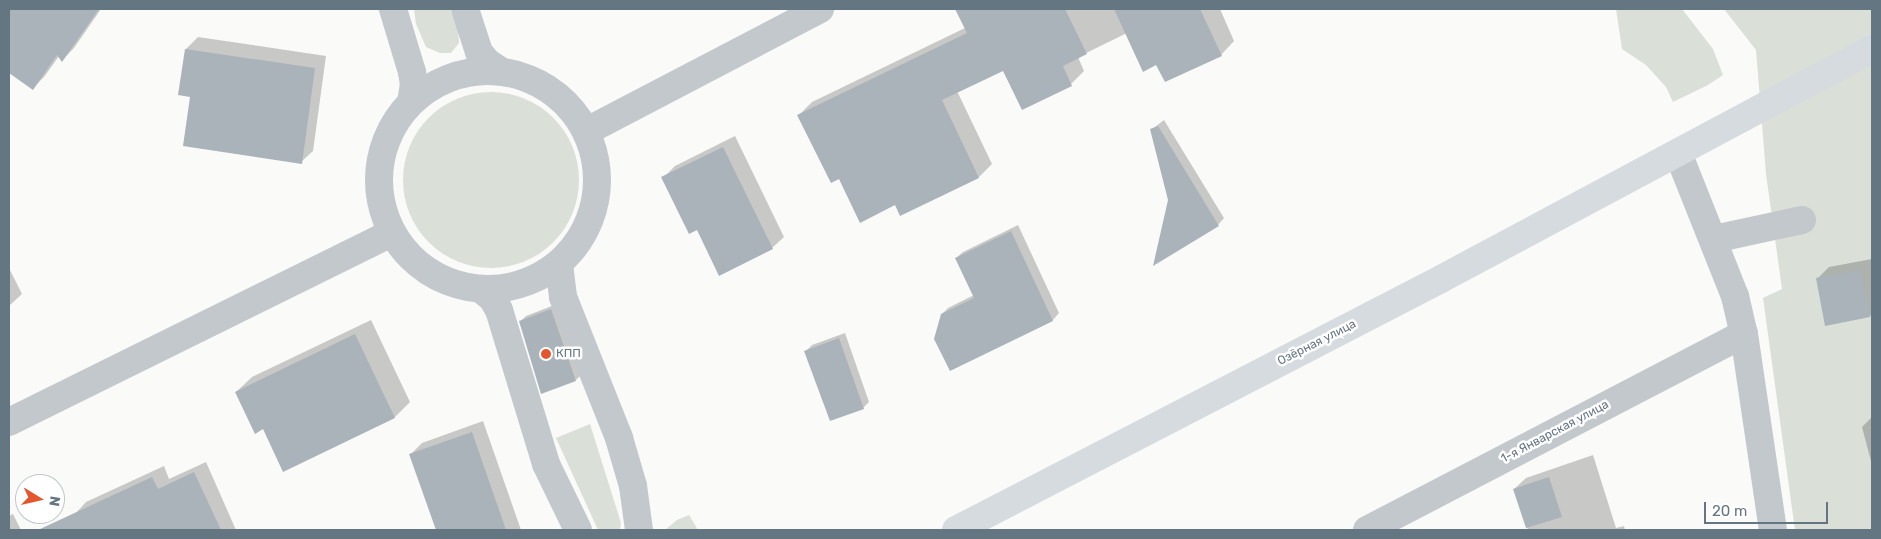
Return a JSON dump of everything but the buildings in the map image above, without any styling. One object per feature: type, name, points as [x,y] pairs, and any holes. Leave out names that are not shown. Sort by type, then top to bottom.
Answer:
[{"type":"main road","name":"Озёрная улица","points":[[956,530],[1678,153],[1872,49]]},
{"type":"street","points":[[393,9],[412,72],[414,84],[412,102]]},
{"type":"street","points":[[465,9],[479,52],[487,62],[501,71]]},
{"type":"street","points":[[587,131],[820,9]]},
{"type":"street","points":[[477,70],[501,71],[528,77],[552,90],[572,108],[587,131],[596,159],[598,188],[592,216],[579,242],[560,264],[536,279],[510,288],[482,290],[455,285],[430,273],[409,256],[392,233],[382,207],[378,178],[382,150],[394,124],[412,102],[431,86],[452,76],[477,70]]},
{"type":"street","points":[[1678,153],[1735,296],[1744,334],[1773,530]]},
{"type":"street","points":[[1714,240],[1802,220]]},
{"type":"street","points":[[9,422],[392,233]]},
{"type":"street","points":[[560,264],[563,297],[620,438],[633,486],[639,530]]},
{"type":"street","points":[[482,290],[492,298],[499,310],[546,464],[578,530]]},
{"type":"street","name":"1-я Январская улица","points":[[1367,530],[1744,334]]},
{"type":"shaded area","points":[[414,9],[450,9],[458,30],[459,43],[451,53],[440,53],[426,47],[416,24]]},
{"type":"shaded area","points":[[1616,9],[1682,9],[1713,49],[1723,75],[1708,85],[1673,102],[1666,87],[1646,65],[1622,49]]},
{"type":"shaded area","points":[[1724,9],[1872,9],[1872,530],[1795,530],[1763,298],[1782,289],[1766,174],[1756,50]]},
{"type":"shaded area","points":[[500,92],[525,98],[533,102],[559,124],[573,146],[578,163],[578,197],[573,214],[559,236],[547,248],[525,262],[508,267],[482,268],[457,262],[449,258],[423,236],[409,214],[404,197],[403,171],[409,146],[413,138],[435,112],[457,98],[474,93]]},
{"type":"shaded area","points":[[590,424],[621,523],[620,530],[598,530],[556,438]]},
{"type":"shaded area","points":[[689,515],[698,530],[665,530],[677,520]]},
{"type":"place","name":"КПП","points":[[546,354]]}]
